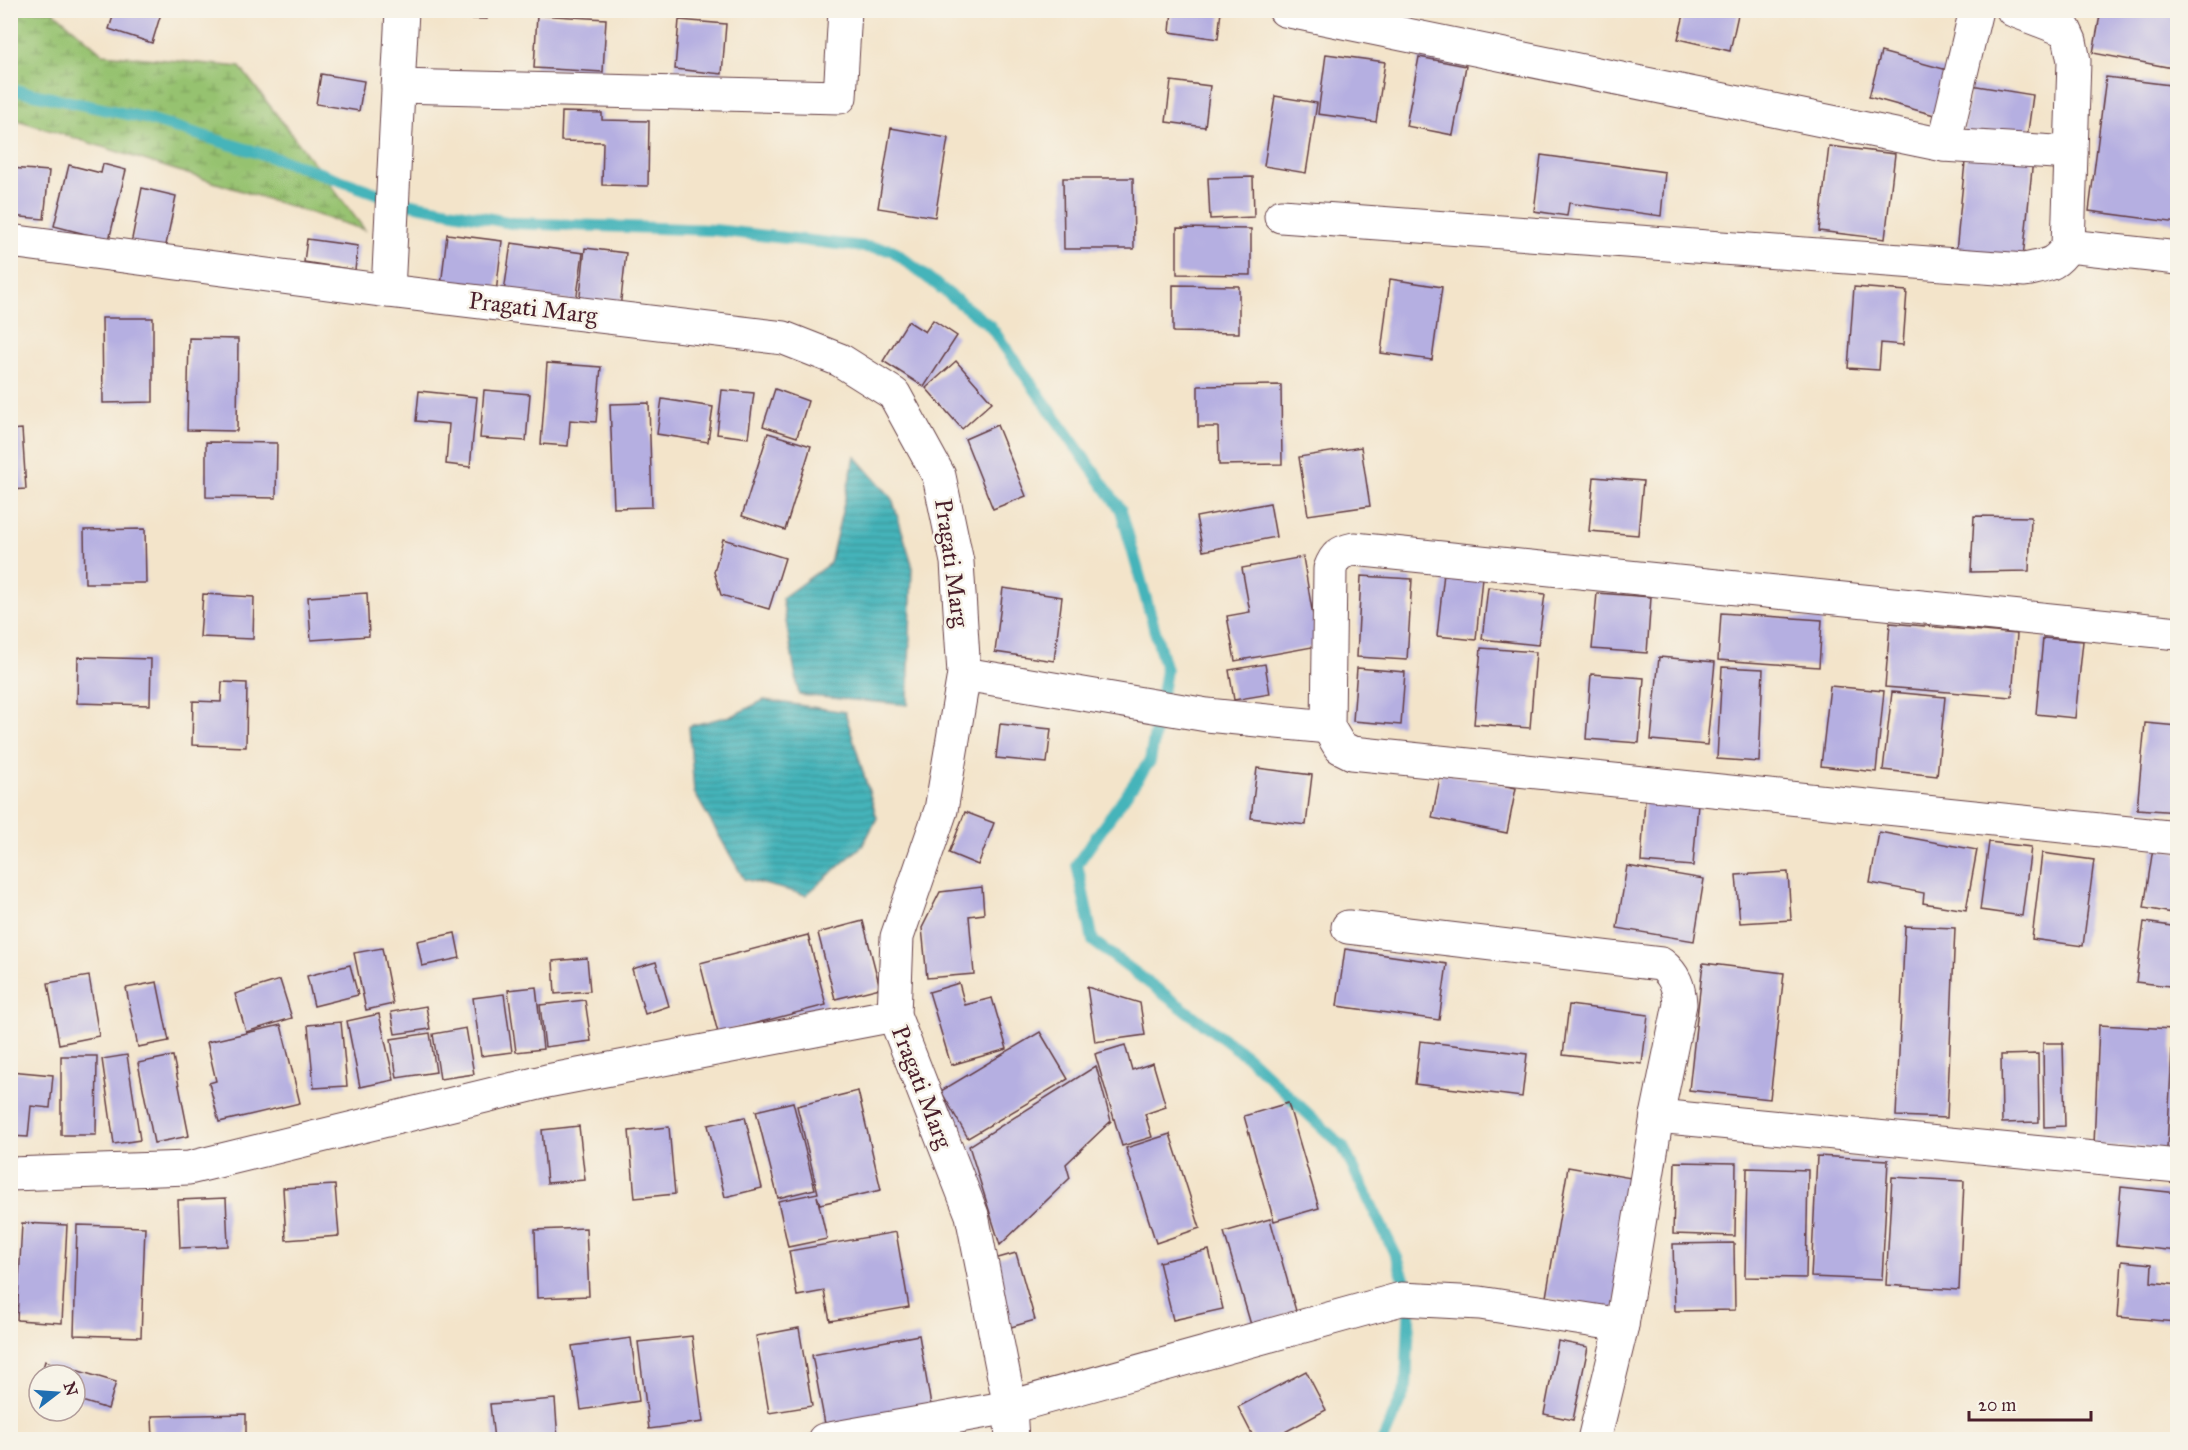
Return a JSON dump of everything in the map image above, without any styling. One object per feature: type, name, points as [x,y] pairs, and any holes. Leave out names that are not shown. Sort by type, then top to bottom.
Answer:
[{"type":"street","points":[[388,291],[402,10]]},
{"type":"street","points":[[398,86],[840,97],[845,10]]},
{"type":"street","points":[[1285,10],[1944,145],[2071,153]]},
{"type":"street","points":[[1944,145],[1976,10]]},
{"type":"street","points":[[1281,216],[2025,270],[2047,265],[2060,259],[2068,246],[2074,62],[2070,41],[2064,30],[2013,10]]},
{"type":"street","name":"Pragati Marg","points":[[10,241],[388,291],[784,338],[840,360],[894,394],[939,476],[957,562],[964,674],[941,810],[897,937],[894,1016],[972,1215],[1010,1407],[1012,1440]]},
{"type":"street","points":[[2068,246],[2178,258]]},
{"type":"street","points":[[2178,633],[1354,549],[1340,552],[1333,559],[1330,569],[1328,727],[1340,747],[1352,753],[2178,838]]},
{"type":"street","points":[[964,674],[1207,715],[1328,727]]},
{"type":"street","points":[[1348,927],[1661,964],[1676,980],[1680,991],[1680,1004],[1657,1116],[1622,1325],[1594,1440]]},
{"type":"street","points":[[10,1174],[189,1167],[547,1081],[894,1016]]},
{"type":"street","points":[[1657,1116],[2178,1166]]},
{"type":"street","points":[[824,1440],[1010,1407],[1401,1299],[1480,1303],[1622,1325]]},
{"type":"green space","points":[[11,10],[53,11],[103,54],[240,67],[365,230],[11,118]]},
{"type":"water","points":[[855,456],[892,498],[912,564],[908,705],[799,695],[782,598],[830,563]]},
{"type":"water","points":[[764,700],[845,712],[877,818],[863,845],[806,895],[744,879],[694,792],[689,726],[734,715]]},
{"type":"building","points":[[115,10],[162,10],[152,43],[109,29]]},
{"type":"building","points":[[437,10],[487,10],[487,19],[436,18]]},
{"type":"building","points":[[786,10],[831,10],[831,14],[786,14]]},
{"type":"building","points":[[1172,10],[1221,10],[1218,39],[1170,32]]},
{"type":"building","points":[[1685,10],[1739,10],[1730,51],[1678,39]]},
{"type":"building","points":[[2101,10],[2178,10],[2178,69],[2093,53]]},
{"type":"building","points":[[537,15],[606,19],[603,72],[534,68]]},
{"type":"building","points":[[679,20],[726,24],[722,74],[675,69]]},
{"type":"building","points":[[1881,52],[1951,71],[1938,116],[1869,97]]},
{"type":"building","points":[[1326,54],[1385,62],[1376,122],[1318,114]]},
{"type":"building","points":[[1419,57],[1466,66],[1453,135],[1406,126]]},
{"type":"building","points":[[321,74],[364,81],[359,111],[316,104]]},
{"type":"building","points":[[2106,77],[2178,86],[2178,223],[2089,211]]},
{"type":"building","points":[[1171,81],[1210,86],[1205,127],[1166,122]]},
{"type":"building","points":[[1971,85],[2033,95],[2026,146],[1963,137]]},
{"type":"building","points":[[1275,96],[1317,103],[1306,173],[1264,166]]},
{"type":"building","points":[[562,112],[602,113],[602,120],[649,121],[648,186],[602,185],[603,142],[561,141]]},
{"type":"building","points":[[891,128],[948,138],[935,217],[878,208]]},
{"type":"building","points":[[1829,146],[1895,154],[1885,239],[1819,231]]},
{"type":"building","points":[[1966,152],[2033,159],[2023,258],[1956,252]]},
{"type":"building","points":[[1541,155],[1665,172],[1661,216],[1569,203],[1567,216],[1534,211]]},
{"type":"building","points":[[103,164],[126,170],[109,240],[54,226],[69,165],[101,173]]},
{"type":"building","points":[[10,168],[49,171],[44,219],[10,216]]},
{"type":"building","points":[[1253,177],[1254,217],[1210,219],[1208,178]]},
{"type":"building","points":[[1063,178],[1133,178],[1134,249],[1064,249]]},
{"type":"building","points":[[142,188],[176,196],[164,255],[130,249]]},
{"type":"building","points":[[1177,228],[1251,229],[1251,275],[1177,274]]},
{"type":"building","points":[[447,234],[502,241],[496,293],[441,286]]},
{"type":"building","points":[[307,239],[358,246],[355,270],[304,262]]},
{"type":"building","points":[[511,243],[583,253],[576,302],[504,292]]},
{"type":"building","points":[[585,248],[626,253],[620,309],[579,305]]},
{"type":"building","points":[[1390,279],[1442,287],[1432,360],[1381,353]]},
{"type":"building","points":[[1173,285],[1239,286],[1239,333],[1173,332]]},
{"type":"building","points":[[1854,287],[1907,291],[1903,345],[1881,343],[1879,370],[1848,368]]},
{"type":"building","points":[[102,318],[153,318],[153,402],[103,403]]},
{"type":"building","points":[[933,320],[957,336],[924,387],[883,361],[908,321],[925,332]]},
{"type":"building","points":[[189,338],[238,339],[237,431],[187,430]]},
{"type":"building","points":[[956,361],[992,402],[962,429],[926,388]]},
{"type":"building","points":[[547,363],[601,367],[596,422],[570,420],[568,446],[541,444]]},
{"type":"building","points":[[1281,385],[1282,464],[1219,465],[1218,427],[1198,427],[1198,386]]},
{"type":"building","points":[[775,389],[808,401],[797,437],[763,426]]},
{"type":"building","points":[[484,390],[530,394],[526,441],[480,438]]},
{"type":"building","points":[[722,390],[754,393],[748,438],[717,434]]},
{"type":"building","points":[[419,391],[477,397],[470,467],[446,464],[449,424],[416,421]]},
{"type":"building","points":[[662,399],[713,407],[708,442],[657,434]]},
{"type":"building","points":[[649,403],[652,507],[614,508],[610,404]]},
{"type":"building","points":[[997,425],[1026,496],[993,509],[965,439]]},
{"type":"building","points":[[22,429],[26,489],[10,490],[10,430]]},
{"type":"building","points":[[768,433],[811,446],[785,530],[742,516]]},
{"type":"building","points":[[206,442],[277,443],[276,498],[206,497]]},
{"type":"building","points":[[1361,447],[1370,506],[1308,515],[1299,457]]},
{"type":"building","points":[[1594,477],[1643,481],[1638,535],[1589,531]]},
{"type":"building","points":[[1270,503],[1276,537],[1203,551],[1196,517]]},
{"type":"building","points":[[1974,516],[2031,517],[2029,571],[1971,572]]},
{"type":"building","points":[[145,529],[146,583],[85,583],[84,530]]},
{"type":"building","points":[[723,539],[785,558],[769,609],[721,595],[714,572]]},
{"type":"building","points":[[1303,557],[1318,646],[1235,661],[1227,616],[1250,612],[1242,568]]},
{"type":"building","points":[[1444,573],[1482,577],[1476,640],[1437,636]]},
{"type":"building","points":[[1361,576],[1412,579],[1407,660],[1357,657]]},
{"type":"building","points":[[1488,587],[1545,594],[1538,645],[1482,639]]},
{"type":"building","points":[[1003,588],[1062,597],[1054,661],[995,652]]},
{"type":"building","points":[[367,593],[369,636],[311,640],[308,597]]},
{"type":"building","points":[[1597,593],[1651,597],[1647,653],[1592,649]]},
{"type":"building","points":[[203,594],[254,597],[253,639],[200,637]]},
{"type":"building","points":[[1721,613],[1822,620],[1819,667],[1718,660]]},
{"type":"building","points":[[1890,623],[2017,634],[2012,697],[1885,687]]},
{"type":"building","points":[[2043,638],[2083,641],[2075,718],[2036,714]]},
{"type":"building","points":[[1481,648],[1536,652],[1530,728],[1474,724]]},
{"type":"building","points":[[78,657],[151,659],[150,705],[77,703]]},
{"type":"building","points":[[1659,657],[1715,662],[1707,745],[1651,740]]},
{"type":"building","points":[[1265,664],[1270,694],[1234,700],[1229,670]]},
{"type":"building","points":[[1722,667],[1763,669],[1759,762],[1717,759]]},
{"type":"building","points":[[1357,668],[1405,672],[1401,725],[1353,721]]},
{"type":"building","points":[[1591,674],[1644,678],[1639,743],[1586,739]]},
{"type":"building","points":[[222,682],[247,683],[246,747],[192,745],[193,701],[221,702]]},
{"type":"building","points":[[1830,686],[1884,691],[1876,772],[1821,766]]},
{"type":"building","points":[[1892,692],[1945,697],[1937,776],[1883,770]]},
{"type":"building","points":[[2145,723],[2178,726],[2178,812],[2137,809]]},
{"type":"building","points":[[1000,724],[1051,729],[1047,763],[996,758]]},
{"type":"building","points":[[1257,768],[1312,775],[1306,825],[1251,818]]},
{"type":"building","points":[[1441,773],[1516,788],[1507,833],[1432,818]]},
{"type":"building","points":[[1645,799],[1698,803],[1693,866],[1641,862]]},
{"type":"building","points":[[965,812],[994,823],[978,865],[949,853]]},
{"type":"building","points":[[1879,832],[1977,850],[1966,910],[1923,903],[1924,893],[1870,883]]},
{"type":"building","points":[[1989,842],[2031,847],[2022,916],[1980,910]]},
{"type":"building","points":[[2153,848],[2178,852],[2178,914],[2144,908]]},
{"type":"building","points":[[2042,853],[2094,860],[2083,946],[2032,939]]},
{"type":"building","points":[[1627,866],[1704,879],[1694,941],[1617,928]]},
{"type":"building","points":[[1788,872],[1791,920],[1740,923],[1736,875]]},
{"type":"building","points":[[982,887],[984,914],[969,916],[974,974],[927,978],[922,928],[940,892]]},
{"type":"building","points":[[863,921],[880,988],[835,999],[818,933]]},
{"type":"building","points":[[2144,922],[2178,927],[2178,987],[2136,982]]},
{"type":"building","points":[[1905,926],[1955,928],[1947,1118],[1896,1116]]},
{"type":"building","points":[[455,933],[460,958],[422,966],[417,941]]},
{"type":"building","points":[[808,935],[826,1005],[718,1033],[700,963]]},
{"type":"building","points":[[382,948],[393,1004],[366,1010],[354,953]]},
{"type":"building","points":[[1345,949],[1447,964],[1439,1020],[1337,1006]]},
{"type":"building","points":[[587,958],[590,991],[555,994],[553,961]]},
{"type":"building","points":[[656,962],[669,1006],[645,1014],[632,969]]},
{"type":"building","points":[[1703,963],[1784,973],[1770,1099],[1689,1090]]},
{"type":"building","points":[[350,965],[358,995],[314,1006],[307,976]]},
{"type":"building","points":[[89,976],[99,1036],[59,1044],[48,983]]},
{"type":"building","points":[[280,980],[292,1018],[246,1032],[235,994]]},
{"type":"building","points":[[157,982],[169,1041],[138,1047],[126,988]]},
{"type":"building","points":[[959,983],[965,1005],[992,998],[1007,1049],[951,1065],[929,992]]},
{"type":"building","points":[[536,987],[543,1049],[516,1052],[508,990]]},
{"type":"building","points":[[1087,987],[1140,1003],[1145,1035],[1095,1042]]},
{"type":"building","points":[[504,994],[512,1052],[481,1056],[473,998]]},
{"type":"building","points":[[585,1000],[591,1041],[545,1047],[540,1005]]},
{"type":"building","points":[[1569,1005],[1648,1015],[1642,1064],[1563,1055]]},
{"type":"building","points":[[426,1006],[430,1029],[395,1034],[391,1012]]},
{"type":"building","points":[[379,1014],[394,1080],[360,1087],[347,1021]]},
{"type":"building","points":[[341,1022],[347,1086],[314,1088],[308,1025]]},
{"type":"building","points":[[281,1025],[300,1103],[219,1122],[209,1083],[216,1081],[207,1042]]},
{"type":"building","points":[[2099,1025],[2173,1029],[2167,1149],[2094,1145]]},
{"type":"building","points":[[466,1028],[474,1074],[440,1079],[433,1034]]},
{"type":"building","points":[[1040,1032],[1068,1079],[968,1138],[941,1091]]},
{"type":"building","points":[[430,1033],[436,1072],[397,1078],[391,1039]]},
{"type":"building","points":[[1420,1041],[1527,1054],[1522,1097],[1415,1084]]},
{"type":"building","points":[[2043,1043],[2063,1043],[2065,1126],[2044,1127]]},
{"type":"building","points":[[1125,1045],[1132,1070],[1153,1063],[1166,1107],[1145,1114],[1152,1137],[1122,1146],[1095,1054]]},
{"type":"building","points":[[2038,1054],[2039,1122],[2002,1123],[2001,1055]]},
{"type":"building","points":[[127,1055],[140,1140],[114,1144],[102,1059]]},
{"type":"building","points":[[61,1056],[97,1056],[96,1135],[61,1135]]},
{"type":"building","points":[[173,1056],[189,1136],[154,1143],[138,1063]]},
{"type":"building","points":[[1096,1066],[1111,1121],[1066,1164],[1070,1178],[1000,1245],[969,1146]]},
{"type":"building","points":[[10,1071],[53,1075],[50,1108],[31,1106],[28,1137],[10,1136]]},
{"type":"building","points":[[858,1091],[881,1190],[820,1204],[817,1196],[827,1239],[788,1247],[778,1201],[818,1193],[797,1106]]},
{"type":"building","points":[[793,1102],[815,1189],[778,1198],[756,1111]]},
{"type":"building","points":[[1288,1103],[1319,1208],[1274,1221],[1244,1116]]},
{"type":"building","points":[[745,1117],[762,1188],[725,1197],[708,1125]]},
{"type":"building","points":[[579,1126],[585,1180],[547,1183],[542,1130]]},
{"type":"building","points":[[669,1127],[675,1194],[635,1198],[629,1131]]},
{"type":"building","points":[[1170,1134],[1200,1228],[1156,1243],[1126,1148]]},
{"type":"building","points":[[1817,1156],[1888,1160],[1882,1280],[1811,1277]]},
{"type":"building","points":[[1675,1162],[1736,1163],[1735,1236],[1673,1234]]},
{"type":"building","points":[[1568,1167],[1637,1179],[1615,1309],[1546,1297]]},
{"type":"building","points":[[1747,1168],[1808,1170],[1806,1278],[1745,1277]]},
{"type":"building","points":[[1892,1177],[1964,1181],[1959,1290],[1886,1285]]},
{"type":"building","points":[[335,1185],[339,1236],[286,1240],[283,1188]]},
{"type":"building","points":[[2121,1187],[2178,1193],[2178,1251],[2116,1245]]},
{"type":"building","points":[[226,1198],[228,1246],[180,1248],[178,1200]]},
{"type":"building","points":[[1270,1219],[1296,1311],[1251,1325],[1224,1232]]},
{"type":"building","points":[[22,1223],[67,1225],[62,1323],[17,1320]]},
{"type":"building","points":[[77,1225],[145,1227],[141,1337],[74,1335]]},
{"type":"building","points":[[586,1228],[589,1296],[537,1298],[535,1230]]},
{"type":"building","points":[[896,1232],[909,1307],[830,1321],[824,1291],[797,1296],[789,1251]]},
{"type":"building","points":[[1734,1243],[1735,1310],[1675,1311],[1673,1244]]},
{"type":"building","points":[[1209,1250],[1223,1309],[1173,1320],[1159,1262]]},
{"type":"building","points":[[1016,1253],[1035,1320],[1011,1327],[991,1260]]},
{"type":"building","points":[[2122,1261],[2152,1264],[2151,1282],[2178,1285],[2176,1322],[2118,1317]]},
{"type":"building","points":[[799,1328],[812,1406],[769,1413],[756,1336]]},
{"type":"building","points":[[919,1335],[935,1429],[828,1440],[812,1355]]},
{"type":"building","points":[[692,1336],[703,1422],[649,1429],[638,1342]]},
{"type":"building","points":[[631,1338],[639,1401],[581,1410],[572,1346]]},
{"type":"building","points":[[1558,1341],[1588,1347],[1573,1420],[1544,1414]]},
{"type":"building","points":[[1306,1371],[1326,1410],[1270,1440],[1255,1440],[1238,1407]]},
{"type":"building","points":[[87,1373],[116,1382],[108,1409],[87,1403]]},
{"type":"building","points":[[555,1399],[558,1440],[494,1440],[490,1404]]},
{"type":"building","points":[[246,1414],[246,1440],[153,1440],[152,1416]]},
{"type":"waterway","points":[[10,89],[145,118],[294,164],[401,202],[512,223],[714,230],[892,250],[990,326],[1121,510],[1166,670],[1150,761],[1077,864],[1093,941],[1248,1057],[1343,1147],[1397,1258],[1410,1297],[1406,1387],[1383,1440]]}]
